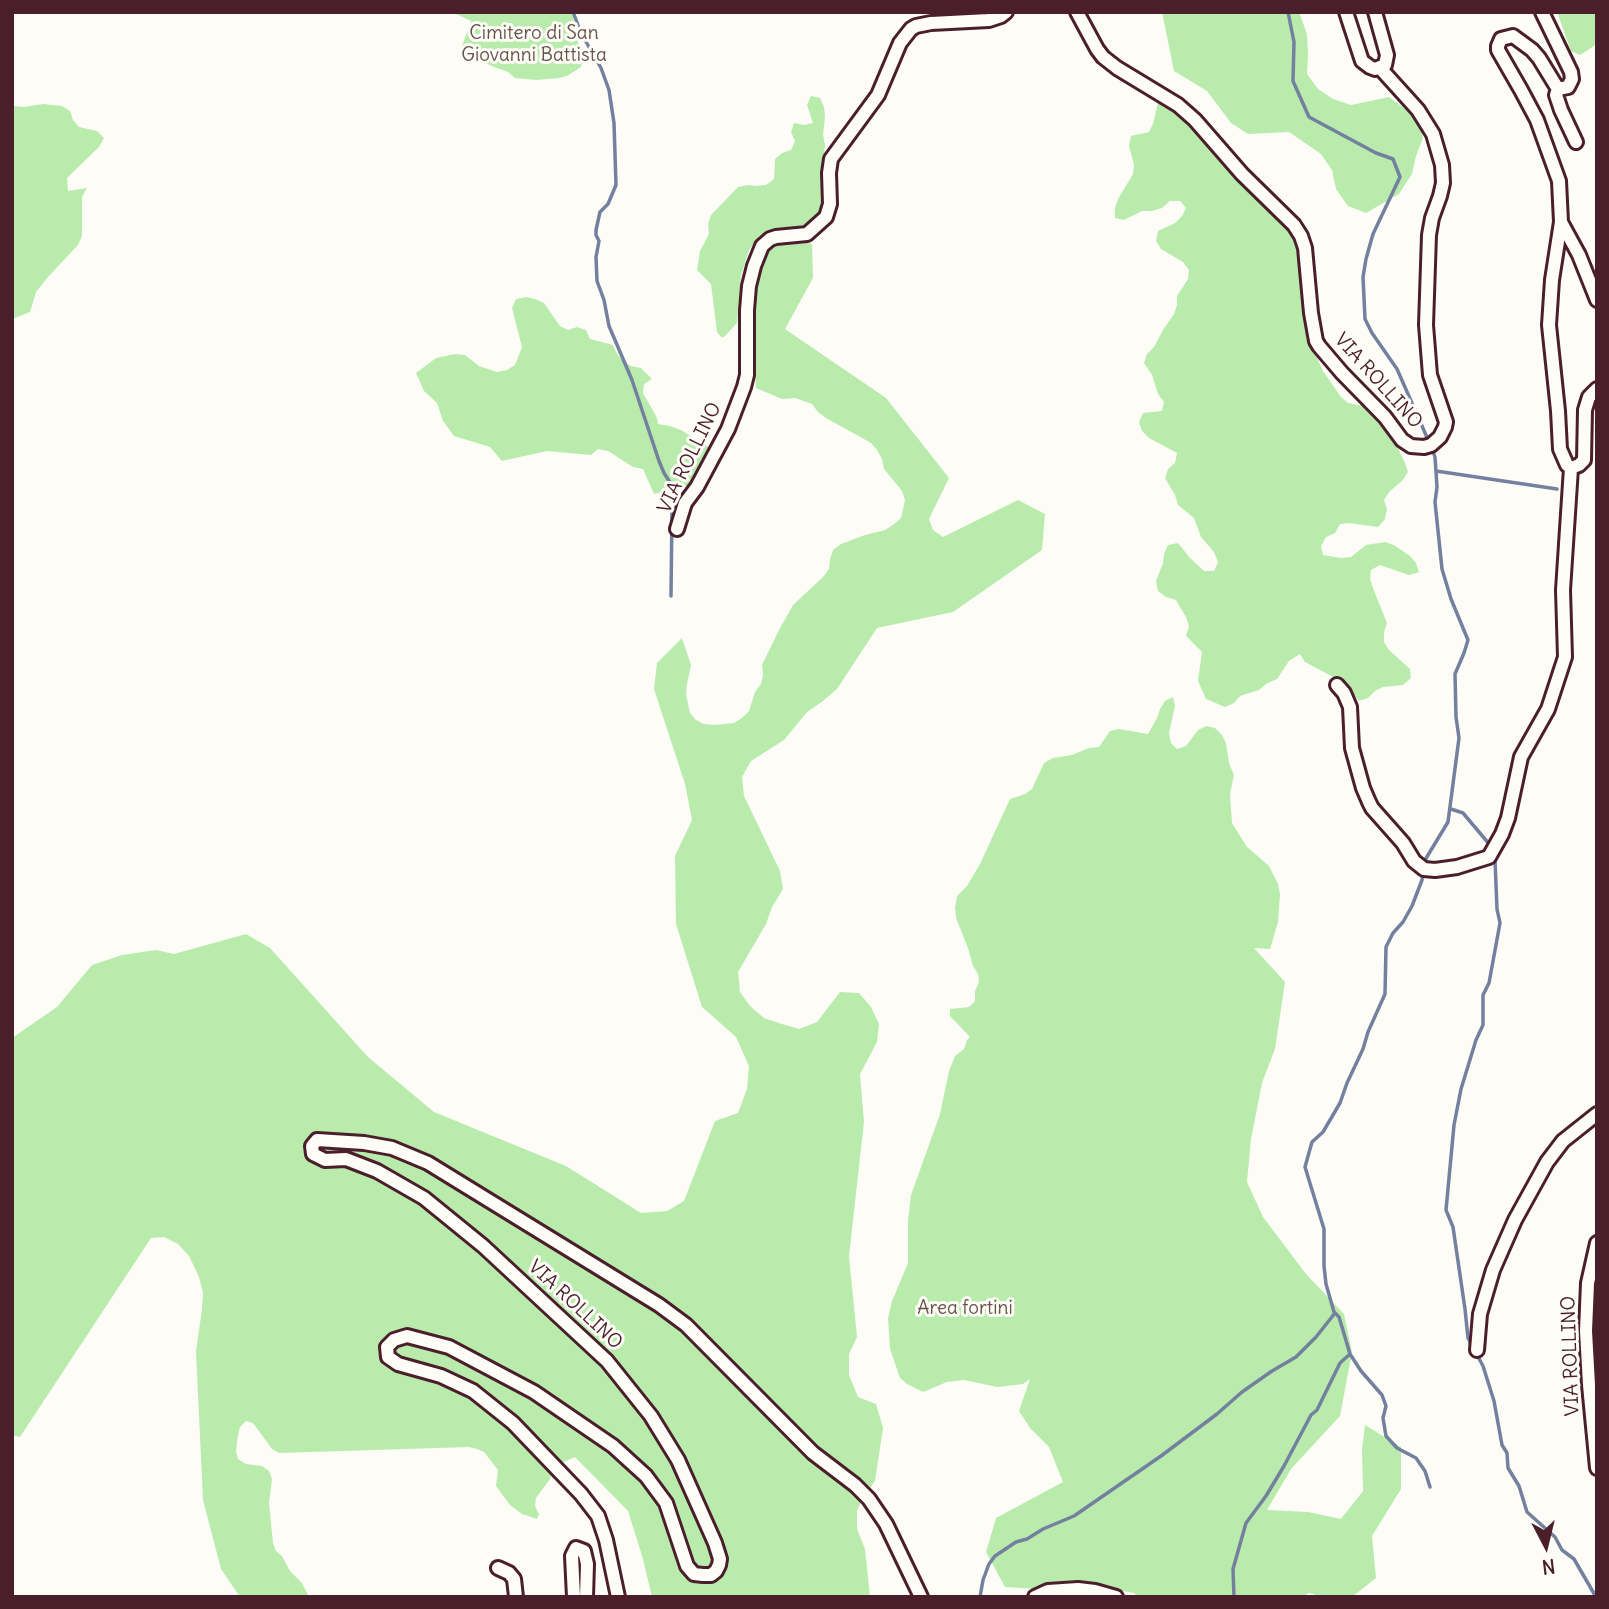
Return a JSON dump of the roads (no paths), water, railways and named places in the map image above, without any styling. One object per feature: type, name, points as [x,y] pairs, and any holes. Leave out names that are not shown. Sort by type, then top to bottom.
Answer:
[{"type":"street","name":"VIA ROLLINO","points":[[677,529],[685,503],[697,487],[729,429],[745,383],[749,286],[762,246],[776,237],[807,234],[826,217],[830,204],[831,159],[878,95],[900,43],[911,29],[931,23],[989,20],[1006,12]]},
{"type":"street","name":"VIA ROLLINO","points":[[1077,12],[1103,57],[1178,104],[1242,174],[1294,225],[1305,248],[1316,341],[1342,373],[1385,417],[1402,440],[1411,446],[1424,447],[1440,437],[1446,422],[1430,375],[1426,325],[1429,235],[1443,183],[1442,164],[1433,134],[1418,110],[1380,68],[1370,67],[1362,61],[1346,12]]},
{"type":"street","points":[[1376,12],[1387,55],[1385,65],[1380,68]]},
{"type":"street","points":[[1542,12],[1571,72],[1572,79],[1568,87],[1558,89]]},
{"type":"street","points":[[1571,468],[1560,449],[1549,326],[1552,280],[1561,222],[1559,181],[1537,120],[1498,50],[1502,39],[1513,36],[1539,58],[1558,89],[1556,95],[1561,110],[1576,142]]},
{"type":"street","points":[[1561,222],[1580,255],[1597,300]]},
{"type":"street","points":[[1571,468],[1580,465],[1584,460],[1585,410],[1589,397],[1597,389]]},
{"type":"street","points":[[1337,685],[1350,707],[1352,748],[1369,802],[1403,843],[1414,861],[1424,869],[1435,870],[1457,867],[1489,857],[1508,818],[1521,757],[1548,709],[1565,657],[1563,590],[1571,468]]},
{"type":"street","points":[[1477,1350],[1480,1314],[1493,1270],[1515,1220],[1547,1162],[1563,1141],[1597,1114]]},
{"type":"street","name":"VIA ROLLINO","points":[[618,1597],[598,1516],[572,1484],[513,1423],[473,1391],[441,1376],[398,1364],[388,1357],[387,1347],[394,1340],[407,1336],[449,1347],[534,1392],[595,1433],[646,1475],[666,1503],[687,1566],[694,1573],[711,1575],[716,1571],[720,1559],[715,1543],[678,1460],[650,1416],[607,1361],[473,1238],[424,1198],[377,1171],[346,1159],[325,1160],[313,1154],[312,1146],[317,1140],[392,1147],[428,1163],[659,1305],[686,1325],[813,1452],[869,1499],[886,1524],[921,1597]]},
{"type":"street","name":"VIA ROLLINO","points":[[1597,1243],[1588,1283],[1586,1331],[1597,1468]]},
{"type":"street","points":[[574,1597],[572,1556],[576,1548],[584,1551],[587,1564],[586,1597]]},
{"type":"street","points":[[498,1569],[509,1573],[514,1579],[516,1597]]},
{"type":"street","points":[[1035,1597],[1048,1591],[1078,1589],[1116,1597]]},
{"type":"waterway","points":[[573,12],[609,90],[614,123],[616,185],[608,204],[600,212],[596,230],[599,241],[596,257],[597,281],[609,326],[632,380],[659,461],[671,484],[671,596]]},
{"type":"waterway","points":[[1288,12],[1294,42],[1293,81],[1309,117],[1376,153],[1393,159],[1400,177],[1373,234],[1366,259],[1363,277],[1365,319],[1397,369],[1429,442]]},
{"type":"waterway","points":[[1425,864],[1448,822],[1459,738],[1455,674],[1468,640],[1442,569],[1435,502],[1435,457],[1432,449]]},
{"type":"waterway","points":[[1436,471],[1557,489]]},
{"type":"waterway","points":[[1451,809],[1463,813],[1490,845]]},
{"type":"waterway","points":[[1494,856],[1500,923],[1489,983],[1483,995],[1483,1025],[1461,1089],[1454,1125],[1446,1210],[1453,1227],[1468,1338],[1483,1366],[1494,1401],[1508,1468],[1519,1486],[1527,1512],[1555,1537],[1562,1550],[1574,1559],[1596,1597]]},
{"type":"waterway","points":[[1423,872],[1412,906],[1386,947],[1385,994],[1340,1103],[1323,1132],[1312,1142],[1305,1167],[1324,1229],[1326,1284],[1350,1354],[1382,1395],[1386,1406],[1383,1418],[1386,1436],[1397,1448],[1416,1458],[1425,1471],[1430,1487]]},
{"type":"waterway","points":[[980,1597],[983,1580],[995,1556],[1016,1542],[1074,1516],[1161,1456],[1242,1392],[1296,1357],[1335,1313]]},
{"type":"waterway","points":[[1234,1597],[1233,1569],[1246,1523],[1266,1496],[1311,1415],[1317,1410],[1340,1363],[1350,1354]]},
{"type":"park label","name":"Cimitero di San Giovanni Battista","points":[[534,45]]},
{"type":"park label","name":"Area fortini","points":[[965,1309]]}]
